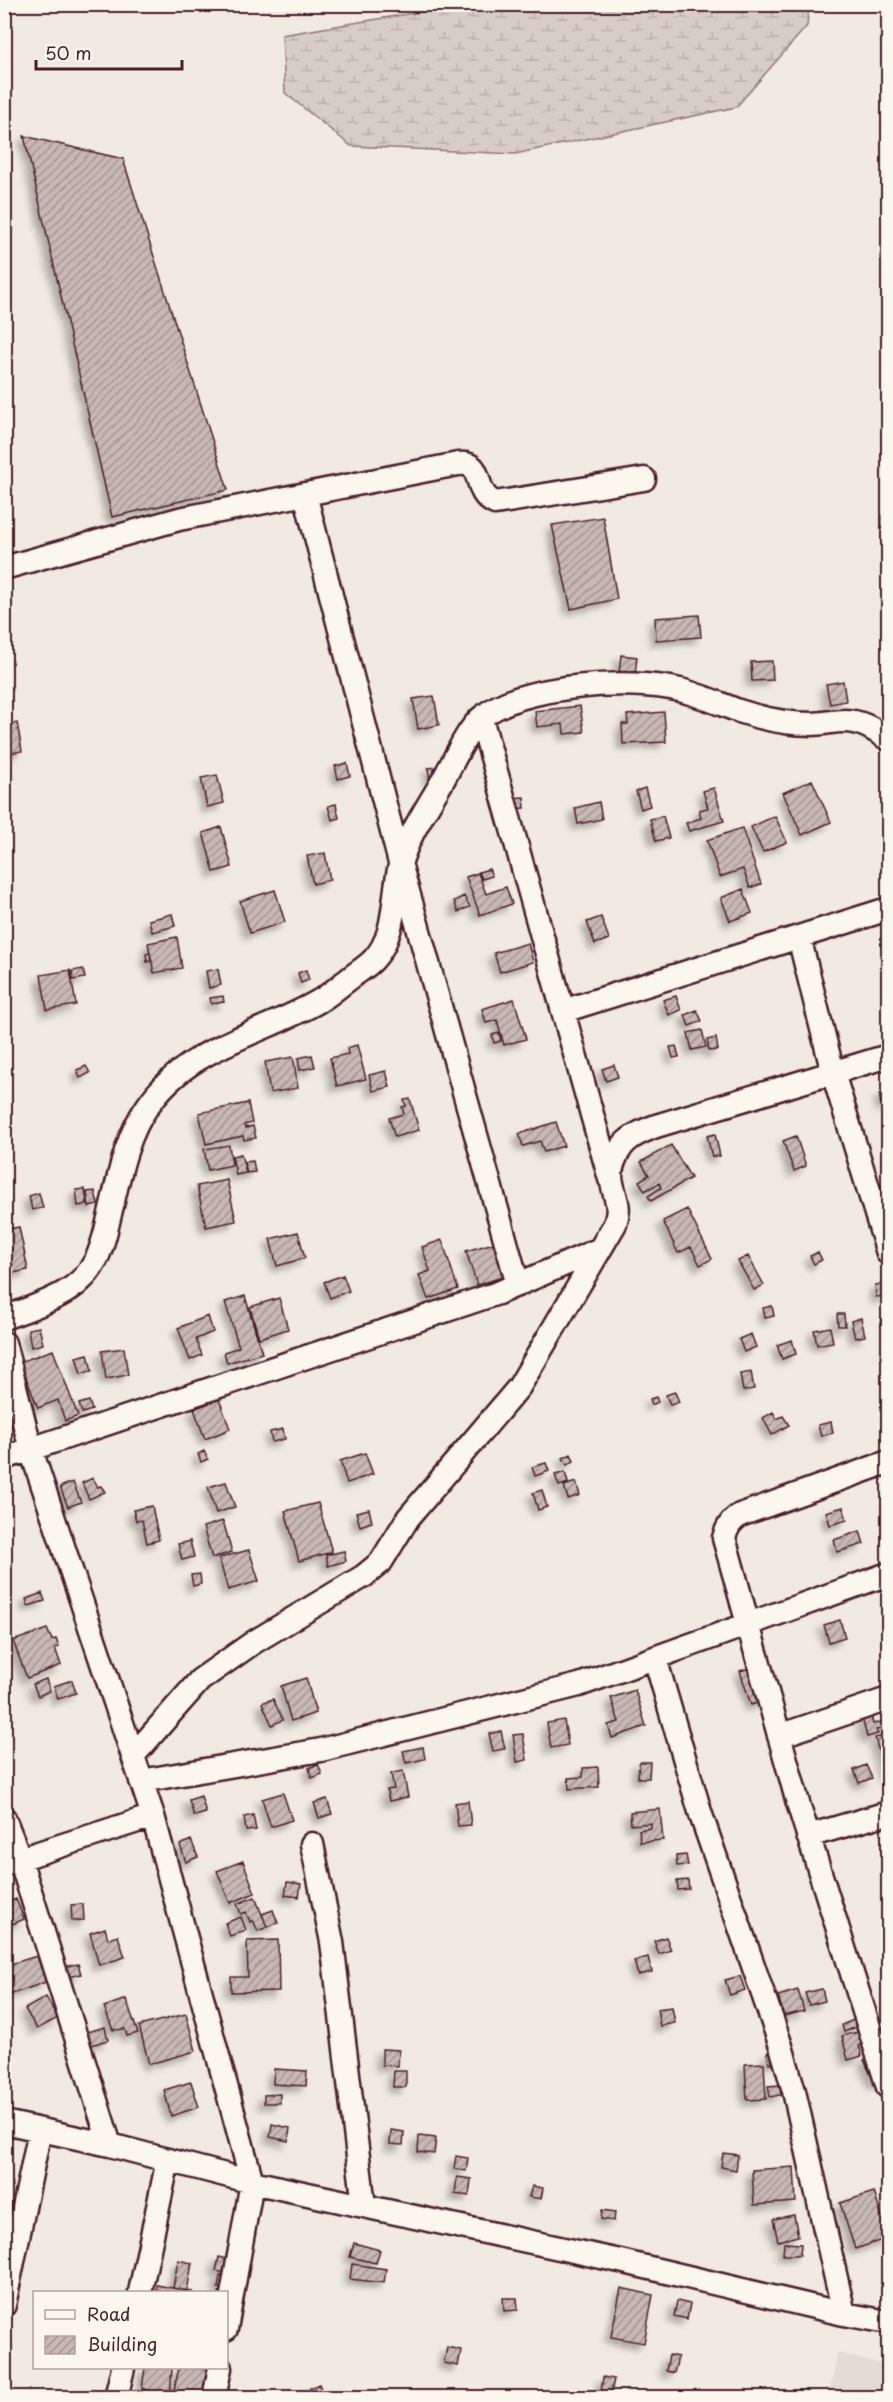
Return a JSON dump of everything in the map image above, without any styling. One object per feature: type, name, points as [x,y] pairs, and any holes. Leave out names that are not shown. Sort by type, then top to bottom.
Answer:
[{"type":"street","points":[[4,568],[179,519],[464,463],[474,469],[483,494],[495,503],[644,479]]},
{"type":"street","points":[[305,494],[400,863],[518,1285]]},
{"type":"street","points":[[4,1318],[69,1290],[85,1277],[97,1261],[105,1242],[111,1210],[133,1132],[144,1110],[159,1089],[197,1058],[320,1001],[375,959],[390,930],[400,863],[421,819],[481,718],[504,705],[533,694],[602,685],[642,686],[680,690],[755,716],[785,723],[816,724],[846,721],[868,726],[888,739]]},
{"type":"street","points":[[133,1756],[200,1680],[254,1642],[364,1576],[381,1562],[408,1518],[519,1387],[615,1224],[620,1210],[481,718]]},
{"type":"street","points":[[563,1011],[888,909]]},
{"type":"street","points":[[799,937],[833,1072],[888,1252]]},
{"type":"street","points":[[611,1180],[614,1162],[621,1149],[631,1138],[656,1125],[888,1056]]},
{"type":"street","points":[[4,1458],[518,1285],[600,1249]]},
{"type":"street","points":[[4,1343],[31,1450],[153,1816],[252,2182],[228,2318]]},
{"type":"street","points":[[888,1462],[740,1515],[726,1529],[724,1538],[808,1836],[888,2087]]},
{"type":"street","points":[[141,1781],[321,1750],[579,1685],[888,1574]]},
{"type":"street","points":[[655,1658],[701,1815],[781,2046],[797,2103],[844,2314]]},
{"type":"street","points":[[779,1736],[888,1699]]},
{"type":"street","points":[[808,1836],[888,1813]]},
{"type":"street","points":[[12,1862],[153,1816]]},
{"type":"street","points":[[4,1818],[12,1862],[110,2145]]},
{"type":"street","points":[[312,1844],[332,1942],[364,2206]]},
{"type":"street","points":[[4,2122],[110,2145],[252,2182],[620,2261],[844,2314],[888,2322]]},
{"type":"street","points":[[4,2305],[40,2130]]},
{"type":"street","points":[[140,2291],[168,2160]]},
{"type":"street","points":[[116,2397],[123,2369]]},
{"type":"street","points":[[214,2397],[220,2369]]},
{"type":"shaded area","points":[[838,2353],[888,2366],[888,2397],[828,2397]]},
{"type":"green space","points":[[468,4],[809,5],[807,26],[736,107],[515,154],[351,146],[285,93],[282,35]]},
{"type":"building","points":[[24,136],[123,159],[228,490],[112,517]]},
{"type":"building","points":[[603,517],[617,599],[571,609],[552,525]]},
{"type":"building","points":[[699,615],[701,637],[656,640],[655,618]]},
{"type":"building","points":[[621,655],[637,657],[635,674],[619,673]]},
{"type":"building","points":[[772,661],[773,680],[752,681],[751,662]]},
{"type":"building","points":[[843,681],[846,701],[830,704],[826,684]]},
{"type":"building","points":[[434,696],[439,725],[418,729],[413,699]]},
{"type":"building","points":[[580,706],[584,732],[564,734],[563,724],[537,727],[535,711]]},
{"type":"building","points":[[664,712],[666,742],[623,744],[622,724],[628,724],[627,715]]},
{"type":"building","points":[[17,723],[22,751],[4,754],[4,725]]},
{"type":"building","points":[[347,763],[350,776],[338,779],[335,766]]},
{"type":"building","points":[[440,767],[430,782],[428,768]]},
{"type":"building","points":[[217,775],[224,803],[207,807],[201,778]]},
{"type":"building","points":[[812,780],[831,822],[802,835],[783,793]]},
{"type":"building","points":[[645,788],[650,806],[641,809],[636,791]]},
{"type":"building","points":[[714,788],[724,821],[689,831],[686,823],[701,818],[699,810],[708,808],[703,791]]},
{"type":"building","points":[[524,797],[525,808],[511,809],[510,798]]},
{"type":"building","points":[[599,802],[602,819],[578,824],[575,808]]},
{"type":"building","points":[[336,804],[339,818],[332,820],[328,806]]},
{"type":"building","points":[[663,816],[669,838],[656,841],[650,819]]},
{"type":"building","points":[[775,816],[787,842],[763,852],[751,827]]},
{"type":"building","points":[[221,827],[232,867],[214,872],[203,833]]},
{"type":"building","points":[[742,828],[761,884],[750,888],[743,869],[720,877],[707,840]]},
{"type":"building","points":[[325,853],[330,880],[313,884],[307,856]]},
{"type":"building","points":[[489,869],[492,876],[482,879],[479,872]]},
{"type":"building","points":[[478,873],[486,894],[506,887],[512,904],[480,915],[466,877]]},
{"type":"building","points":[[743,889],[752,913],[730,921],[721,898]]},
{"type":"building","points":[[275,890],[285,922],[250,933],[240,901]]},
{"type":"building","points":[[464,896],[470,907],[458,912],[454,901]]},
{"type":"building","points":[[172,914],[175,926],[152,932],[149,920]]},
{"type":"building","points":[[601,917],[609,939],[595,944],[587,922]]},
{"type":"building","points":[[177,937],[182,968],[154,973],[148,943]]},
{"type":"building","points":[[528,943],[533,962],[500,972],[494,953]]},
{"type":"building","points":[[150,953],[151,961],[147,962],[146,954]]},
{"type":"building","points":[[83,969],[85,978],[73,980],[72,971]]},
{"type":"building","points":[[218,969],[221,985],[209,988],[206,971]]},
{"type":"building","points":[[70,970],[76,1005],[47,1010],[41,975]]},
{"type":"building","points":[[306,970],[309,980],[301,983],[298,973]]},
{"type":"building","points":[[223,996],[224,1002],[211,1004],[210,998]]},
{"type":"building","points":[[676,996],[681,1010],[669,1015],[663,1000]]},
{"type":"building","points":[[514,999],[526,1039],[504,1045],[497,1020],[486,1023],[482,1009]]},
{"type":"building","points":[[697,1010],[702,1021],[689,1026],[685,1015]]},
{"type":"building","points":[[702,1030],[706,1047],[692,1050],[688,1033]]},
{"type":"building","points":[[499,1033],[501,1041],[494,1043],[492,1035]]},
{"type":"building","points":[[716,1038],[718,1050],[709,1051],[707,1040]]},
{"type":"building","points":[[357,1045],[366,1079],[337,1086],[330,1058],[348,1054],[347,1048]]},
{"type":"building","points":[[676,1046],[679,1057],[673,1058],[670,1047]]},
{"type":"building","points":[[312,1055],[315,1067],[300,1070],[298,1058]]},
{"type":"building","points":[[293,1057],[298,1088],[270,1093],[265,1062]]},
{"type":"building","points":[[614,1065],[618,1077],[606,1081],[602,1069]]},
{"type":"building","points":[[86,1066],[90,1073],[80,1078],[77,1070]]},
{"type":"building","points":[[386,1071],[390,1087],[373,1091],[369,1075]]},
{"type":"building","points":[[887,1093],[888,1103],[881,1105],[879,1094]]},
{"type":"building","points":[[410,1099],[419,1130],[395,1137],[389,1118],[404,1114],[402,1107],[406,1106],[404,1100]]},
{"type":"building","points":[[248,1103],[252,1123],[244,1125],[245,1128],[253,1126],[256,1138],[244,1140],[243,1136],[206,1144],[199,1113]]},
{"type":"building","points":[[556,1122],[564,1146],[544,1152],[540,1141],[523,1146],[519,1134]]},
{"type":"building","points":[[715,1134],[720,1156],[712,1157],[707,1136]]},
{"type":"building","points":[[796,1136],[806,1166],[794,1171],[783,1141]]},
{"type":"building","points":[[229,1145],[232,1165],[208,1170],[204,1149]]},
{"type":"building","points":[[671,1145],[691,1178],[651,1201],[648,1196],[661,1188],[659,1183],[645,1191],[639,1181],[649,1175],[641,1162]]},
{"type":"building","points":[[241,1154],[246,1173],[236,1175],[232,1156]]},
{"type":"building","points":[[253,1161],[255,1172],[247,1173],[244,1162]]},
{"type":"building","points":[[227,1180],[236,1221],[206,1227],[197,1186]]},
{"type":"building","points":[[85,1189],[87,1204],[78,1206],[76,1190]]},
{"type":"building","points":[[95,1191],[98,1205],[89,1207],[87,1192]]},
{"type":"building","points":[[39,1193],[43,1208],[32,1210],[29,1196]]},
{"type":"building","points":[[687,1209],[712,1259],[700,1265],[691,1247],[678,1253],[663,1221]]},
{"type":"building","points":[[19,1227],[28,1270],[8,1274],[4,1255],[4,1230]]},
{"type":"building","points":[[298,1232],[305,1258],[277,1266],[270,1239]]},
{"type":"building","points":[[442,1240],[458,1289],[428,1299],[419,1275],[430,1271],[422,1247]]},
{"type":"building","points":[[501,1241],[512,1274],[477,1285],[466,1251]]},
{"type":"building","points":[[818,1252],[822,1260],[814,1264],[810,1256]]},
{"type":"building","points":[[748,1256],[764,1285],[754,1290],[738,1261]]},
{"type":"building","points":[[343,1275],[349,1291],[330,1298],[324,1282]]},
{"type":"building","points":[[884,1284],[885,1296],[876,1297],[875,1285]]},
{"type":"building","points":[[245,1296],[262,1353],[227,1363],[224,1352],[239,1347],[225,1302]]},
{"type":"building","points":[[279,1298],[288,1329],[259,1338],[250,1307]]},
{"type":"building","points":[[772,1306],[774,1316],[765,1318],[763,1308]]},
{"type":"building","points":[[837,1314],[844,1314],[845,1326],[838,1326]]},
{"type":"building","points":[[208,1316],[213,1332],[196,1339],[202,1355],[190,1360],[178,1328]]},
{"type":"building","points":[[861,1318],[865,1336],[855,1338],[851,1321]]},
{"type":"building","points":[[39,1327],[43,1344],[31,1347],[28,1329]]},
{"type":"building","points":[[830,1327],[833,1342],[817,1345],[814,1330]]},
{"type":"building","points":[[751,1334],[756,1347],[744,1352],[739,1339]]},
{"type":"building","points":[[792,1340],[796,1354],[782,1359],[777,1345]]},
{"type":"building","points":[[124,1348],[128,1375],[106,1379],[102,1351]]},
{"type":"building","points":[[53,1350],[78,1416],[65,1421],[58,1400],[38,1408],[20,1362]]},
{"type":"building","points":[[88,1354],[92,1371],[81,1374],[76,1357]]},
{"type":"building","points":[[751,1372],[754,1389],[743,1391],[740,1374]]},
{"type":"building","points":[[675,1392],[679,1402],[670,1405],[666,1395]]},
{"type":"building","points":[[656,1397],[658,1402],[652,1405],[650,1399]]},
{"type":"building","points":[[219,1399],[230,1429],[205,1439],[194,1409]]},
{"type":"building","points":[[89,1401],[92,1410],[82,1413],[79,1404]]},
{"type":"building","points":[[773,1412],[777,1419],[783,1416],[789,1425],[772,1435],[763,1418]]},
{"type":"building","points":[[831,1422],[833,1433],[821,1436],[818,1425]]},
{"type":"building","points":[[283,1429],[285,1439],[272,1442],[270,1432]]},
{"type":"building","points":[[204,1451],[208,1459],[201,1462],[198,1454]]},
{"type":"building","points":[[365,1453],[373,1474],[347,1483],[340,1461]]},
{"type":"building","points":[[571,1454],[574,1461],[567,1465],[563,1458]]},
{"type":"building","points":[[546,1463],[549,1471],[535,1476],[532,1467]]},
{"type":"building","points":[[565,1472],[568,1483],[559,1486],[555,1475]]},
{"type":"building","points":[[93,1478],[98,1487],[101,1486],[105,1492],[89,1499],[82,1483]]},
{"type":"building","points":[[73,1482],[81,1502],[68,1507],[60,1487]]},
{"type":"building","points":[[226,1482],[235,1507],[216,1513],[208,1487]]},
{"type":"building","points":[[576,1482],[580,1495],[568,1499],[564,1486]]},
{"type":"building","points":[[542,1490],[547,1507],[538,1510],[533,1493]]},
{"type":"building","points":[[318,1503],[332,1552],[299,1561],[285,1511]]},
{"type":"building","points":[[152,1506],[159,1540],[147,1543],[142,1520],[136,1521],[133,1510]]},
{"type":"building","points":[[843,1507],[847,1520],[830,1525],[826,1512]]},
{"type":"building","points":[[369,1509],[372,1522],[360,1526],[356,1512]]},
{"type":"building","points":[[223,1521],[232,1552],[212,1558],[203,1527]]},
{"type":"building","points":[[860,1531],[864,1544],[837,1552],[834,1540]]},
{"type":"building","points":[[190,1541],[194,1557],[182,1560],[178,1544]]},
{"type":"building","points":[[249,1550],[259,1581],[228,1590],[219,1558]]},
{"type":"building","points":[[344,1551],[346,1561],[328,1566],[326,1555]]},
{"type":"building","points":[[200,1574],[201,1584],[193,1586],[191,1575]]},
{"type":"building","points":[[42,1593],[45,1601],[28,1606],[26,1599]]},
{"type":"building","points":[[8,1607],[11,1617],[4,1619],[4,1608]]},
{"type":"building","points":[[840,1620],[845,1637],[829,1642],[824,1625]]},
{"type":"building","points":[[47,1629],[52,1640],[56,1639],[59,1647],[55,1648],[61,1665],[27,1678],[13,1641]]},
{"type":"building","points":[[4,1664],[10,1680],[4,1682]]},
{"type":"building","points":[[753,1667],[764,1701],[751,1705],[740,1671]]},
{"type":"building","points":[[306,1678],[316,1713],[291,1721],[281,1686]]},
{"type":"building","points":[[46,1679],[50,1691],[38,1696],[33,1684]]},
{"type":"building","points":[[72,1680],[76,1693],[58,1699],[54,1686]]},
{"type":"building","points":[[635,1690],[646,1726],[612,1738],[608,1725],[619,1722],[611,1698]]},
{"type":"building","points":[[273,1699],[283,1720],[272,1725],[262,1703]]},
{"type":"building","points":[[871,1716],[873,1724],[888,1720],[888,1727],[876,1730],[878,1734],[867,1737],[862,1718]]},
{"type":"building","points":[[564,1720],[568,1745],[551,1748],[547,1723]]},
{"type":"building","points":[[501,1731],[505,1749],[493,1751],[489,1734]]},
{"type":"building","points":[[523,1734],[527,1760],[517,1762],[513,1735]]},
{"type":"building","points":[[888,1735],[888,1777],[886,1778],[875,1738]]},
{"type":"building","points":[[423,1747],[425,1759],[406,1763],[403,1751]]},
{"type":"building","points":[[639,1762],[650,1762],[649,1778],[638,1778]]},
{"type":"building","points":[[318,1764],[322,1774],[312,1778],[309,1768]]},
{"type":"building","points":[[866,1765],[872,1778],[859,1783],[854,1770]]},
{"type":"building","points":[[598,1767],[599,1787],[569,1789],[568,1778],[583,1777],[583,1768]]},
{"type":"building","points":[[403,1771],[408,1797],[389,1801],[387,1790],[394,1789],[391,1773]]},
{"type":"building","points":[[283,1793],[292,1820],[271,1827],[262,1799]]},
{"type":"building","points":[[201,1796],[206,1813],[194,1816],[189,1800]]},
{"type":"building","points":[[327,1799],[332,1814],[319,1818],[314,1803]]},
{"type":"building","points":[[468,1801],[471,1825],[458,1826],[455,1803]]},
{"type":"building","points":[[660,1809],[663,1840],[640,1842],[639,1830],[651,1828],[651,1823],[631,1825],[630,1812]]},
{"type":"building","points":[[253,1815],[256,1830],[246,1831],[244,1817]]},
{"type":"building","points":[[191,1840],[198,1857],[186,1862],[180,1845]]},
{"type":"building","points":[[686,1855],[688,1865],[677,1866],[676,1856]]},
{"type":"building","points":[[243,1861],[255,1893],[230,1903],[217,1871]]},
{"type":"building","points":[[688,1880],[689,1889],[678,1890],[677,1881]]},
{"type":"building","points":[[287,1882],[301,1884],[299,1897],[285,1895]]},
{"type":"building","points":[[255,1897],[267,1927],[258,1931],[253,1920],[250,1922],[246,1912],[241,1914],[237,1904]]},
{"type":"building","points":[[16,1899],[24,1919],[6,1927],[4,1904]]},
{"type":"building","points":[[83,1904],[84,1920],[72,1921],[71,1905]]},
{"type":"building","points":[[273,1910],[278,1923],[267,1927],[262,1914]]},
{"type":"building","points":[[241,1917],[246,1930],[230,1936],[225,1923]]},
{"type":"building","points":[[105,1928],[108,1939],[118,1936],[125,1957],[99,1965],[90,1933]]},
{"type":"building","points":[[666,1937],[671,1950],[659,1954],[654,1941]]},
{"type":"building","points":[[278,1940],[279,1991],[231,1992],[231,1977],[248,1977],[247,1941]]},
{"type":"building","points":[[37,1956],[46,1982],[9,1995],[4,1982],[4,1966]]},
{"type":"building","points":[[648,1957],[652,1972],[638,1975],[634,1961]]},
{"type":"building","points":[[78,1964],[81,1974],[65,1978],[63,1967]]},
{"type":"building","points":[[740,1976],[745,1990],[730,1995],[725,1980]]},
{"type":"building","points":[[822,1989],[825,2001],[809,2005],[805,1993]]},
{"type":"building","points":[[798,1990],[804,2011],[784,2016],[778,1996]]},
{"type":"building","points":[[46,1997],[58,2018],[37,2029],[25,2009]]},
{"type":"building","points":[[126,1999],[138,2033],[127,2036],[125,2029],[113,2030],[104,2007]]},
{"type":"building","points":[[672,2007],[675,2023],[660,2026],[657,2009]]},
{"type":"building","points":[[186,2014],[196,2051],[149,2064],[139,2026]]},
{"type":"building","points":[[856,2019],[859,2026],[844,2032],[842,2025]]},
{"type":"building","points":[[105,2027],[108,2040],[91,2045],[87,2032]]},
{"type":"building","points":[[865,2030],[868,2042],[859,2045],[862,2056],[848,2060],[842,2036]]},
{"type":"building","points":[[382,2049],[399,2050],[398,2066],[382,2065]]},
{"type":"building","points":[[776,2051],[778,2061],[769,2063],[767,2053]]},
{"type":"building","points":[[872,2056],[883,2081],[875,2084],[864,2060]]},
{"type":"building","points":[[764,2063],[766,2099],[747,2100],[745,2064]]},
{"type":"building","points":[[274,2069],[307,2071],[306,2086],[273,2084]]},
{"type":"building","points":[[394,2071],[406,2071],[406,2087],[393,2087]]},
{"type":"building","points":[[191,2082],[199,2107],[171,2116],[164,2090]]},
{"type":"building","points":[[780,2085],[781,2095],[770,2097],[768,2086]]},
{"type":"building","points":[[280,2094],[280,2103],[264,2103],[264,2095]]},
{"type":"building","points":[[272,2124],[290,2128],[288,2141],[270,2137]]},
{"type":"building","points":[[391,2130],[404,2132],[403,2145],[390,2144]]},
{"type":"building","points":[[419,2136],[436,2138],[434,2154],[418,2152]]},
{"type":"building","points":[[723,2153],[738,2155],[736,2170],[721,2167]]},
{"type":"building","points":[[456,2156],[468,2158],[466,2171],[454,2169]]},
{"type":"building","points":[[794,2167],[796,2202],[754,2205],[752,2170]]},
{"type":"building","points":[[457,2177],[471,2179],[469,2196],[455,2194]]},
{"type":"building","points":[[532,2186],[543,2188],[541,2199],[529,2197]]},
{"type":"building","points":[[874,2192],[888,2238],[855,2249],[840,2203]]},
{"type":"building","points":[[884,2200],[888,2200],[888,2216],[884,2216]]},
{"type":"building","points":[[602,2210],[615,2212],[614,2221],[601,2219]]},
{"type":"building","points":[[794,2215],[798,2236],[778,2241],[773,2219]]},
{"type":"building","points":[[354,2243],[380,2250],[376,2263],[350,2257]]},
{"type":"building","points":[[784,2243],[801,2244],[800,2255],[783,2255]]},
{"type":"building","points":[[219,2257],[231,2260],[228,2274],[216,2271]]},
{"type":"building","points":[[178,2260],[192,2263],[187,2291],[173,2288]]},
{"type":"building","points":[[352,2264],[386,2269],[384,2283],[350,2279]]},
{"type":"building","points":[[220,2276],[231,2277],[229,2290],[218,2288]]},
{"type":"building","points":[[157,2285],[188,2291],[156,2291]]},
{"type":"building","points":[[621,2288],[653,2295],[644,2343],[611,2337]]},
{"type":"building","points":[[503,2298],[517,2298],[518,2310],[504,2311]]},
{"type":"building","points":[[677,2301],[690,2304],[687,2319],[674,2316]]},
{"type":"building","points":[[447,2347],[461,2350],[458,2366],[444,2363]]},
{"type":"building","points":[[669,2355],[678,2357],[674,2373],[666,2371]]},
{"type":"building","points":[[145,2369],[172,2369],[170,2398],[131,2398],[132,2392],[149,2397],[150,2392],[142,2388]]},
{"type":"building","points":[[179,2369],[210,2369],[203,2398],[189,2398],[173,2394]]},
{"type":"building","points":[[603,2377],[614,2379],[611,2393],[601,2392]]},
{"type":"building","points":[[319,2384],[325,2398],[315,2398],[310,2388]]}]
